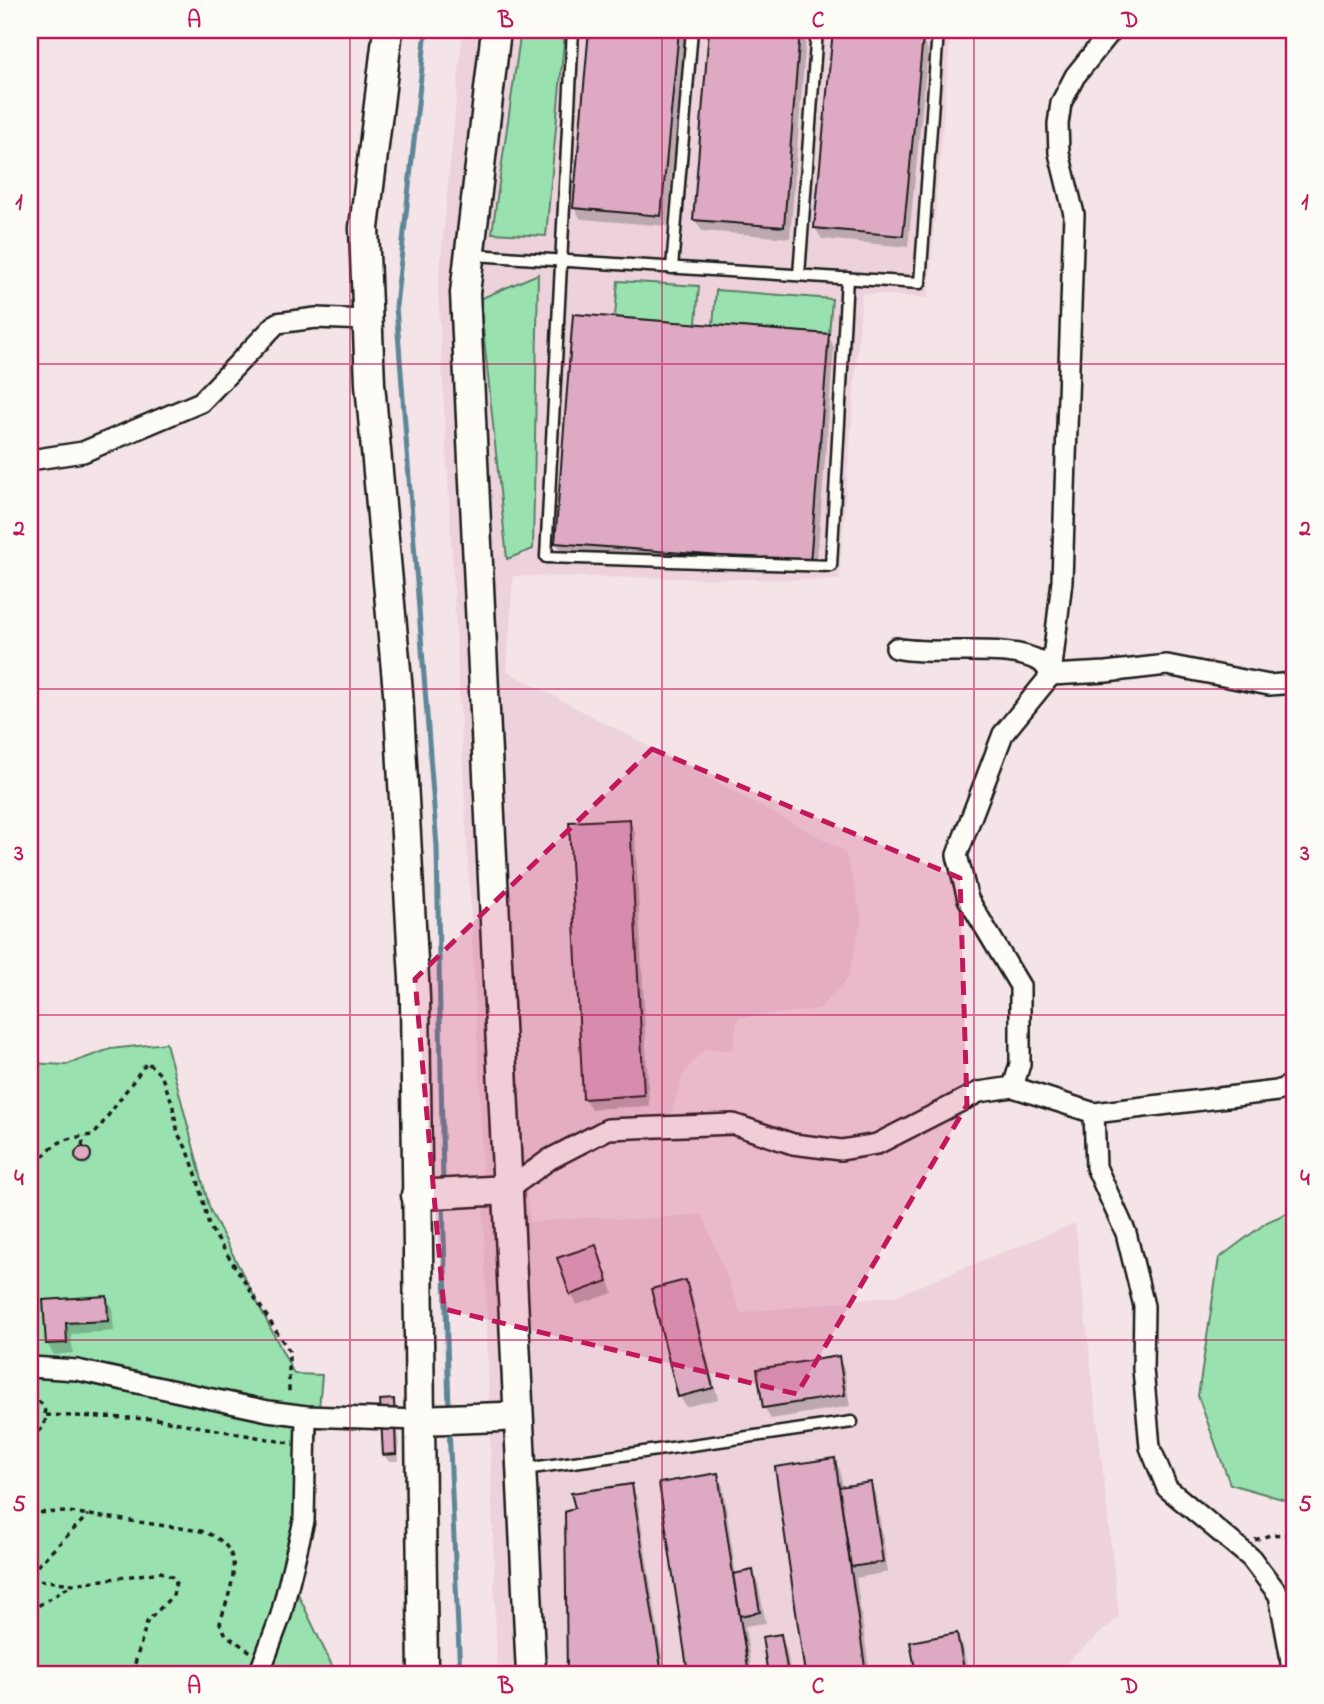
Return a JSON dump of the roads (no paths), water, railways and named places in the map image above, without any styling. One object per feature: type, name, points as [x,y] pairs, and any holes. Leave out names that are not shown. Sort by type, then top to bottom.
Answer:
[{"type":"street","points":[[388,30],[364,228],[370,384],[398,692],[415,997],[423,1674]]},
{"type":"street","points":[[482,30],[452,293],[500,1191],[521,1469],[531,1674]]},
{"type":"street","points":[[496,30],[465,307],[500,1191],[502,1417],[514,1674]]},
{"type":"street","points":[[1013,1087],[1020,1065],[1020,986],[968,899],[957,855],[1003,734],[1051,674],[1062,580],[1074,214],[1059,153],[1058,124],[1060,103],[1075,76],[1112,30]]},
{"type":"street","points":[[30,460],[83,452],[201,402],[277,323],[316,318],[367,320]]},
{"type":"street","points":[[896,648],[914,652],[953,650],[1025,655],[1043,663],[1051,674]]},
{"type":"street","points":[[1051,674],[1106,673],[1167,665],[1269,685],[1294,683]]},
{"type":"street","points":[[416,1195],[500,1191],[550,1159],[608,1129],[733,1124],[793,1144],[841,1150],[877,1143],[979,1092],[1013,1087],[1094,1113],[1277,1091],[1294,1084]]},
{"type":"street","points":[[1094,1113],[1096,1167],[1126,1233],[1144,1306],[1143,1369],[1150,1447],[1167,1488],[1245,1553],[1279,1595],[1292,1674]]},
{"type":"street","points":[[30,1367],[77,1370],[299,1415],[419,1420],[502,1417]]},
{"type":"street","points":[[261,1668],[281,1615],[304,1521],[306,1446],[299,1415]]},
{"type":"lane","points":[[573,30],[546,557],[831,566],[847,278]]},
{"type":"lane","points":[[672,268],[691,30]]},
{"type":"lane","points":[[799,275],[817,30]]},
{"type":"lane","points":[[469,255],[920,283],[938,30]]},
{"type":"lane","points":[[521,1469],[852,1422]]},
{"type":"waterway","points":[[426,30],[396,306],[437,847],[443,1185]]},
{"type":"waterway","points":[[443,1202],[449,1409]]},
{"type":"waterway","points":[[449,1426],[460,1674]]}]
